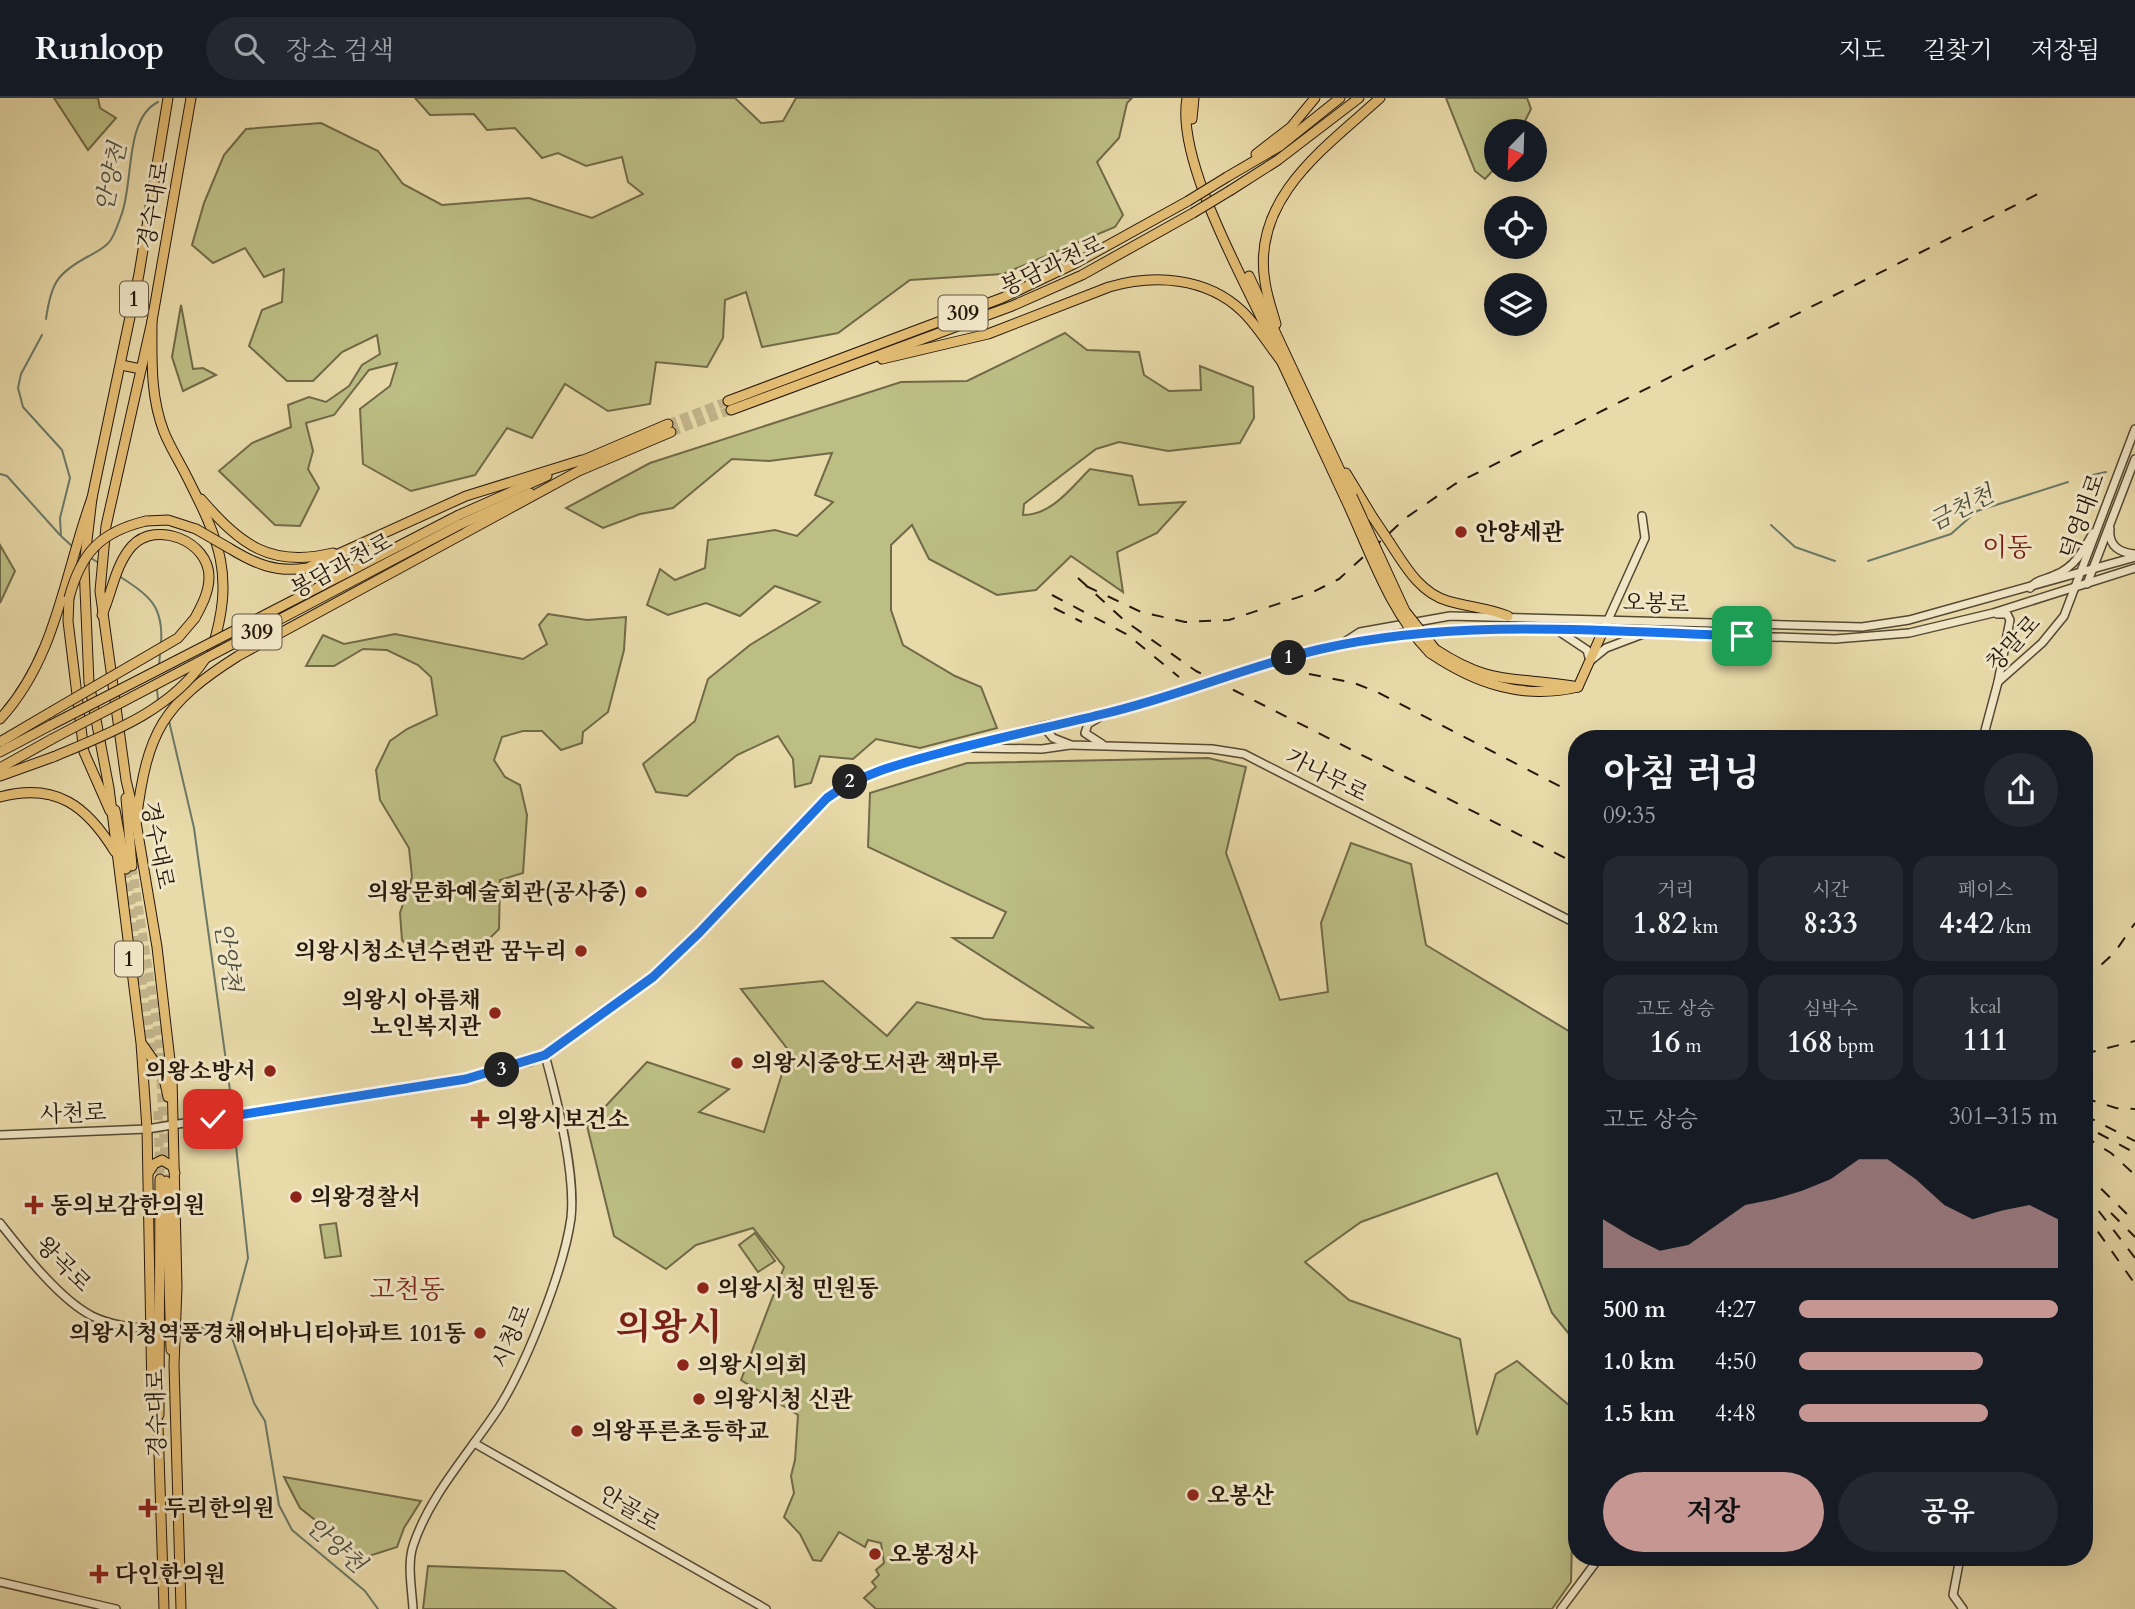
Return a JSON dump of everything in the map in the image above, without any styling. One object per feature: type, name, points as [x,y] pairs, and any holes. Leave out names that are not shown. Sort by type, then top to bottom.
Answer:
[{"type":"main road","name":"경수대로","points":[[164,1609],[158,1424],[152,1395],[147,1129],[141,1043],[109,788],[89,683],[84,566],[92,498],[121,365],[168,98]]},
{"type":"main road","name":"경수대로","points":[[181,1609],[174,1365],[177,1331],[173,1092],[157,947],[136,822],[126,780],[102,615],[100,575],[118,467],[152,321],[191,98]]},
{"type":"main road","points":[[1188,98],[1190,144],[1196,170],[1282,362],[1349,498]]},
{"type":"main road","points":[[1194,98],[1194,143],[1202,169],[1230,237],[1328,443],[1396,609],[1410,632],[1458,672],[1504,689],[1556,692],[1578,687],[1603,631]]},
{"type":"main road","points":[[1227,177],[1291,127],[1315,98]]},
{"type":"main road","name":"봉담과천로","points":[[1340,98],[1280,146],[1099,252],[1002,298],[729,405],[840,369],[999,311],[1082,275],[1193,214],[1278,160],[1359,98]]},
{"type":"main road","points":[[1282,345],[1265,282],[1263,257],[1274,212],[1300,172],[1380,98]]},
{"type":"main road","points":[[840,369],[988,334],[1110,287],[1130,281],[1159,279],[1186,283],[1219,296],[1241,311],[1282,362]]},
{"type":"main road","points":[[0,776],[106,734],[154,709],[198,669],[212,649],[220,622],[225,579],[222,557],[195,493],[164,433],[152,381],[152,321]]},
{"type":"main road","points":[[121,365],[141,369]]},
{"type":"main road","name":"봉담과천로","points":[[0,752],[460,519],[669,428]]},
{"type":"main road","points":[[1328,443],[1411,576],[1435,596],[1485,607],[1508,616]]},
{"type":"main road","points":[[110,811],[84,752],[68,621],[69,598],[83,558],[103,538],[123,526],[168,520],[196,529],[261,566],[293,570],[323,563],[455,500],[584,464]]},
{"type":"main road","points":[[136,822],[146,759],[155,735],[176,701],[238,656],[458,539],[584,464]]},
{"type":"main road","points":[[195,493],[232,532],[261,551],[292,559],[348,550]]},
{"type":"main road","points":[[0,719],[22,693],[47,648],[76,543],[92,498]]},
{"type":"main road","name":"봉담과천로","points":[[0,768],[460,519]]},
{"type":"main road","points":[[0,741],[178,638],[195,618],[206,596],[209,575],[205,560],[188,541],[166,534],[151,535],[134,544],[118,570],[102,615]]},
{"type":"main road","name":"1","points":[[109,788],[129,867],[126,780]]},
{"type":"main road","points":[[0,797],[34,792],[56,795],[88,815],[115,852]]},
{"type":"main road","points":[[141,1043],[163,1074],[169,1098],[173,1092]]},
{"type":"main road","points":[[148,1173],[154,1164],[162,1160],[172,1166],[176,1174]]},
{"type":"main road","name":"1","points":[[158,1424],[161,1395],[163,1180],[168,1327],[174,1365]]},
{"type":"street","name":"덕영대로","points":[[2081,575],[2135,429]]},
{"type":"street","name":"덕영대로","points":[[2087,584],[2135,459]]},
{"type":"street","points":[[1603,631],[1646,538],[1642,516]]},
{"type":"street","points":[[2112,519],[2109,533],[2113,546],[2135,556]]},
{"type":"street","points":[[2030,588],[2035,581],[2055,576],[2071,566],[2081,556],[2100,520]]},
{"type":"street","name":"오봉로","points":[[1339,645],[1360,632],[1408,621],[1450,617],[1508,616],[1862,627],[1909,621],[2081,575],[2135,556]]},
{"type":"street","name":"오봉로","points":[[1106,714],[1339,645],[1452,629],[1546,628],[1849,638],[1909,634],[1993,613],[2135,568]]},
{"type":"street","name":"창말로","points":[[1985,730],[1998,682],[2042,642],[2064,616],[2081,575]]},
{"type":"street","points":[[1993,613],[2007,614],[2010,620],[1998,682]]},
{"type":"street","points":[[1546,628],[1568,634],[1579,642],[1587,650],[1590,661],[1606,648],[1649,633]]},
{"type":"street","points":[[147,1129],[466,1079],[545,1055],[653,977],[699,933],[827,798],[848,783],[901,764],[962,747],[1043,726],[1106,714]]},
{"type":"street","points":[[1106,714],[1088,724],[1085,733],[1110,747]]},
{"type":"street","points":[[1043,726],[1054,738],[1071,745]]},
{"type":"street","name":"가나무로","points":[[962,747],[1042,749],[1071,745],[1212,749],[1244,754],[1568,919]]},
{"type":"street","name":"시청로","points":[[413,1609],[412,1547],[433,1503],[499,1406],[525,1358],[564,1247],[571,1216],[561,1124],[545,1055]]},
{"type":"street","name":"사천로","points":[[0,1135],[147,1129]]},
{"type":"street","name":"왕곡로","points":[[0,1223],[24,1254],[75,1306],[92,1316],[120,1325],[150,1329]]},
{"type":"street","name":"안골로","points":[[474,1443],[766,1609]]},
{"type":"street","points":[[1561,1609],[1593,1566]]},
{"type":"street","points":[[1958,1566],[1953,1595],[1962,1609]]},
{"type":"street","points":[[0,1582],[116,1609]]},
{"type":"green space","points":[[54,98],[98,98],[100,108],[116,118],[88,150]]},
{"type":"green space","points":[[415,98],[735,98],[761,123],[783,121],[796,98],[1132,98],[1127,103],[1119,138],[1097,162],[1123,215],[1115,227],[1003,274],[910,280],[838,333],[762,347],[746,292],[725,300],[723,338],[707,367],[656,362],[650,404],[608,411],[565,384],[532,438],[507,428],[475,475],[411,491],[363,464],[360,409],[390,386],[397,363],[369,370],[334,415],[306,423],[313,451],[308,469],[319,488],[300,526],[275,525],[219,471],[252,443],[291,427],[288,405],[309,397],[326,402],[349,386],[362,365],[380,354],[377,335],[342,352],[313,381],[287,381],[249,346],[262,310],[282,302],[284,269],[264,277],[245,248],[213,263],[192,245],[204,203],[224,155],[246,129],[321,123],[378,151],[403,184],[442,205],[529,198],[592,218],[643,194],[628,182],[622,157],[586,166],[558,153],[542,158],[515,128],[487,130],[474,114],[430,115]]},
{"type":"green space","points":[[1446,98],[1527,98],[1531,109],[1526,119],[1484,119],[1484,178],[1475,171]]},
{"type":"green space","points":[[181,305],[193,369],[203,368],[216,375],[183,391],[172,357]]},
{"type":"green space","points":[[1065,333],[1087,350],[1139,352],[1144,375],[1169,391],[1201,390],[1200,366],[1253,387],[1254,418],[1240,443],[1168,451],[1119,442],[1096,449],[1024,504],[1023,515],[1043,510],[1060,499],[1090,469],[1132,476],[1139,505],[1185,502],[1157,533],[1117,552],[1123,592],[1071,556],[1036,590],[997,595],[929,559],[912,525],[891,545],[891,610],[903,645],[955,676],[981,687],[997,728],[920,748],[876,739],[853,759],[820,756],[811,783],[795,787],[793,759],[778,736],[737,755],[687,796],[656,792],[643,764],[695,721],[708,679],[750,645],[820,602],[775,586],[740,616],[706,603],[668,615],[647,605],[660,569],[675,580],[705,568],[708,540],[775,530],[797,536],[833,502],[815,495],[832,453],[769,461],[732,459],[673,508],[640,514],[603,528],[566,508],[650,463],[901,382],[967,381]]},
{"type":"green space","points":[[0,545],[15,571],[0,603]]},
{"type":"green space","points":[[548,614],[587,620],[626,617],[624,650],[608,712],[583,732],[582,743],[561,750],[542,731],[523,731],[502,737],[494,760],[505,777],[520,785],[527,815],[523,873],[500,880],[499,929],[484,944],[463,955],[446,948],[410,949],[402,940],[400,913],[412,877],[409,848],[380,800],[376,770],[390,741],[407,729],[437,715],[431,677],[418,665],[387,650],[363,649],[334,666],[306,666],[323,635],[344,644],[395,634],[523,659],[547,644],[539,625]]},
{"type":"green space","points":[[1208,758],[1246,767],[1226,853],[1280,1000],[1328,992],[1321,923],[1351,843],[1411,864],[1426,945],[1568,1031],[1568,1333],[1552,1313],[1497,1173],[1361,1222],[1305,1262],[1349,1300],[1460,1339],[1477,1435],[1496,1374],[1517,1361],[1568,1404],[1568,1566],[1571,1566],[1571,1582],[1552,1609],[876,1609],[864,1598],[876,1587],[872,1582],[879,1575],[876,1570],[884,1563],[881,1543],[868,1540],[865,1547],[839,1532],[821,1561],[813,1560],[800,1534],[784,1517],[794,1493],[791,1476],[795,1460],[798,1415],[741,1380],[784,1267],[753,1228],[696,1245],[666,1269],[614,1236],[587,1126],[647,1062],[729,1089],[699,1112],[764,1132],[789,1051],[741,989],[823,981],[887,1036],[917,1002],[984,1019],[1094,1028],[953,938],[993,938],[1006,912],[868,847],[870,793],[967,763]]},
{"type":"green space","points":[[336,1223],[341,1256],[325,1258],[320,1225]]},
{"type":"green space","points":[[755,1233],[775,1261],[758,1272],[739,1245]]},
{"type":"green space","points":[[284,1477],[421,1501],[404,1528],[397,1547],[363,1558],[300,1508]]},
{"type":"green space","points":[[428,1566],[564,1571],[616,1609],[423,1609]]},
{"type":"waterway","name":"안양천","points":[[46,319],[50,296],[57,280],[69,268],[110,241],[125,203],[132,153],[140,122],[147,110],[158,102]]},
{"type":"waterway","name":"안양천","points":[[42,335],[21,374],[18,388],[23,407],[62,450],[70,478],[60,518],[61,536],[73,547]]},
{"type":"waterway","name":"금천천","points":[[2088,476],[2106,472]]},
{"type":"waterway","points":[[0,474],[7,476],[60,535]]},
{"type":"waterway","name":"금천천","points":[[1868,561],[1951,534],[1977,511],[2068,482]]},
{"type":"waterway","name":"금천천","points":[[1771,525],[1795,547],[1835,561]]},
{"type":"waterway","name":"안양천","points":[[89,557],[99,563]]},
{"type":"waterway","name":"안양천","points":[[119,576],[153,603],[160,621],[161,645]]},
{"type":"waterway","name":"안양천","points":[[159,666],[160,654]]},
{"type":"waterway","name":"안양천","points":[[157,689],[158,700]]},
{"type":"waterway","name":"안양천","points":[[169,721],[194,828],[233,1112]]},
{"type":"waterway","name":"안양천","points":[[233,1118],[248,1258],[229,1329],[254,1403],[265,1421],[279,1505],[292,1530],[365,1591],[378,1609]]},
{"type":"waterway","points":[[187,1327],[228,1329]]},
{"type":"tunnel","points":[[668,424],[728,401]]},
{"type":"tunnel","points":[[671,432],[731,410]]},
{"type":"tunnel","points":[[132,866],[159,1039],[166,1181]]},
{"type":"tunnel","points":[[126,869],[154,1062]]},
{"type":"tunnel","points":[[158,1111],[160,1179]]},
{"type":"railway","points":[[1086,586],[1141,612],[1185,622],[1229,620],[1311,593],[1339,579],[1407,517],[1455,484],[2038,194]]},
{"type":"railway","points":[[1078,578],[1125,621],[1196,671],[1568,859]]},
{"type":"railway","points":[[1052,595],[1128,635],[1179,677]]},
{"type":"railway","points":[[1054,608],[1082,622]]},
{"type":"railway","points":[[1309,674],[1354,683],[1377,692],[1568,790]]},
{"type":"railway","points":[[2093,973],[2115,952],[2135,923]]},
{"type":"railway","points":[[2093,1052],[2135,1041]]},
{"type":"railway","points":[[2093,1101],[2116,1108],[2135,1109]]},
{"type":"railway","points":[[2093,1120],[2135,1141]]},
{"type":"railway","points":[[2098,1133],[2135,1153]]},
{"type":"railway","points":[[2093,1142],[2111,1153],[2135,1175]]},
{"type":"railway","points":[[2093,1181],[2129,1216]]},
{"type":"railway","points":[[2093,1204],[2135,1258]]},
{"type":"railway","points":[[2111,1213],[2135,1237]]},
{"type":"railway","points":[[2093,1225],[2135,1284]]},
{"type":"place","name":"안양세관","points":[[1461,532]]},
{"type":"place","name":"의왕문화예술회관(공사중)","points":[[641,892]]},
{"type":"place","name":"의왕시청소년수련관 꿈누리","points":[[581,951]]},
{"type":"place","name":"의왕시 아름채 노인복지관","points":[[495,1013]]},
{"type":"place","name":"의왕시중앙도서관 책마루","points":[[737,1063]]},
{"type":"place","name":"의왕소방서","points":[[270,1071]]},
{"type":"place","name":"의왕시보건소","points":[[480,1119]]},
{"type":"place","name":"의왕경찰서","points":[[296,1197]]},
{"type":"place","name":"동의보감한의원","points":[[34,1205]]},
{"type":"place","name":"의왕시청 민원동","points":[[703,1288]]},
{"type":"place","name":"의왕시청역풍경채어바니티아파트 101동","points":[[480,1333]]},
{"type":"place","name":"의왕시의회","points":[[683,1365]]},
{"type":"place","name":"의왕시청 신관","points":[[699,1399]]},
{"type":"place","name":"의왕푸른초등학교","points":[[577,1431]]},
{"type":"place","name":"오봉산","points":[[1193,1495]]},
{"type":"place","name":"두리한의원","points":[[148,1508]]},
{"type":"place","name":"오봉정사","points":[[875,1554]]},
{"type":"place","name":"다인한의원","points":[[99,1574]]},
{"type":"district","name":"이동","points":[[2007,547]]},
{"type":"district","name":"고천동","points":[[407,1289]]},
{"type":"district","name":"의왕시","points":[[669,1326]]},
{"type":"route","points":[[213,1119],[466,1079],[530,1062],[545,1055],[653,977],[699,933],[759,866],[827,798],[848,783],[901,764],[1043,726],[1106,714],[1319,649],[1417,633],[1452,629],[1546,628],[1742,636]]}]
